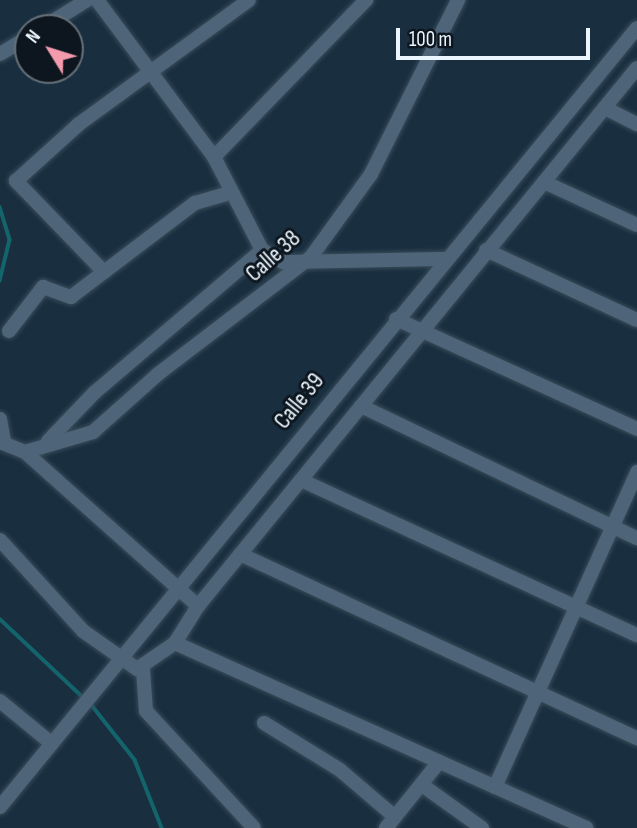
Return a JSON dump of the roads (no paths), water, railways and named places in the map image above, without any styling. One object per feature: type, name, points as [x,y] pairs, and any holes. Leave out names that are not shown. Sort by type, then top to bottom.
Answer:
[{"type":"street","points":[[64,14],[87,0]]},
{"type":"street","points":[[97,0],[214,157],[262,250],[283,262],[312,257],[446,259]]},
{"type":"street","points":[[104,272],[16,181],[151,72],[249,0]]},
{"type":"street","points":[[214,157],[366,0]]},
{"type":"street","name":"Calle 38","points":[[25,452],[48,441],[93,432],[158,374],[312,257],[371,174],[458,0]]},
{"type":"street","name":"Calle 39","points":[[0,807],[177,586],[637,28]]},
{"type":"street","points":[[143,670],[175,643],[198,606],[637,68]]},
{"type":"street","points":[[605,108],[637,124]]},
{"type":"street","points":[[544,182],[637,225]]},
{"type":"street","points":[[9,331],[43,287],[71,297],[195,203],[231,193]]},
{"type":"street","points":[[48,441],[94,393],[262,250]]},
{"type":"street","points":[[486,250],[637,320]]},
{"type":"street","points":[[396,319],[637,429]]},
{"type":"street","points":[[361,406],[637,538]]},
{"type":"street","points":[[0,419],[2,442],[25,452],[198,606]]},
{"type":"street","points":[[495,787],[579,607],[637,472]]},
{"type":"street","points":[[301,480],[637,635]]},
{"type":"street","points":[[0,540],[40,590],[118,659],[143,670]]},
{"type":"street","points":[[240,554],[637,738]]},
{"type":"street","points":[[175,643],[586,828]]},
{"type":"street","points":[[143,670],[146,711],[254,828]]},
{"type":"street","points":[[0,701],[51,743]]},
{"type":"street","points":[[264,723],[340,770],[391,822],[439,762]]},
{"type":"street","points":[[422,785],[482,828]]},
{"type":"waterway","points":[[0,207],[10,240],[0,281]]},
{"type":"waterway","points":[[0,619],[85,699]]},
{"type":"waterway","points":[[91,704],[135,760],[162,828]]}]
